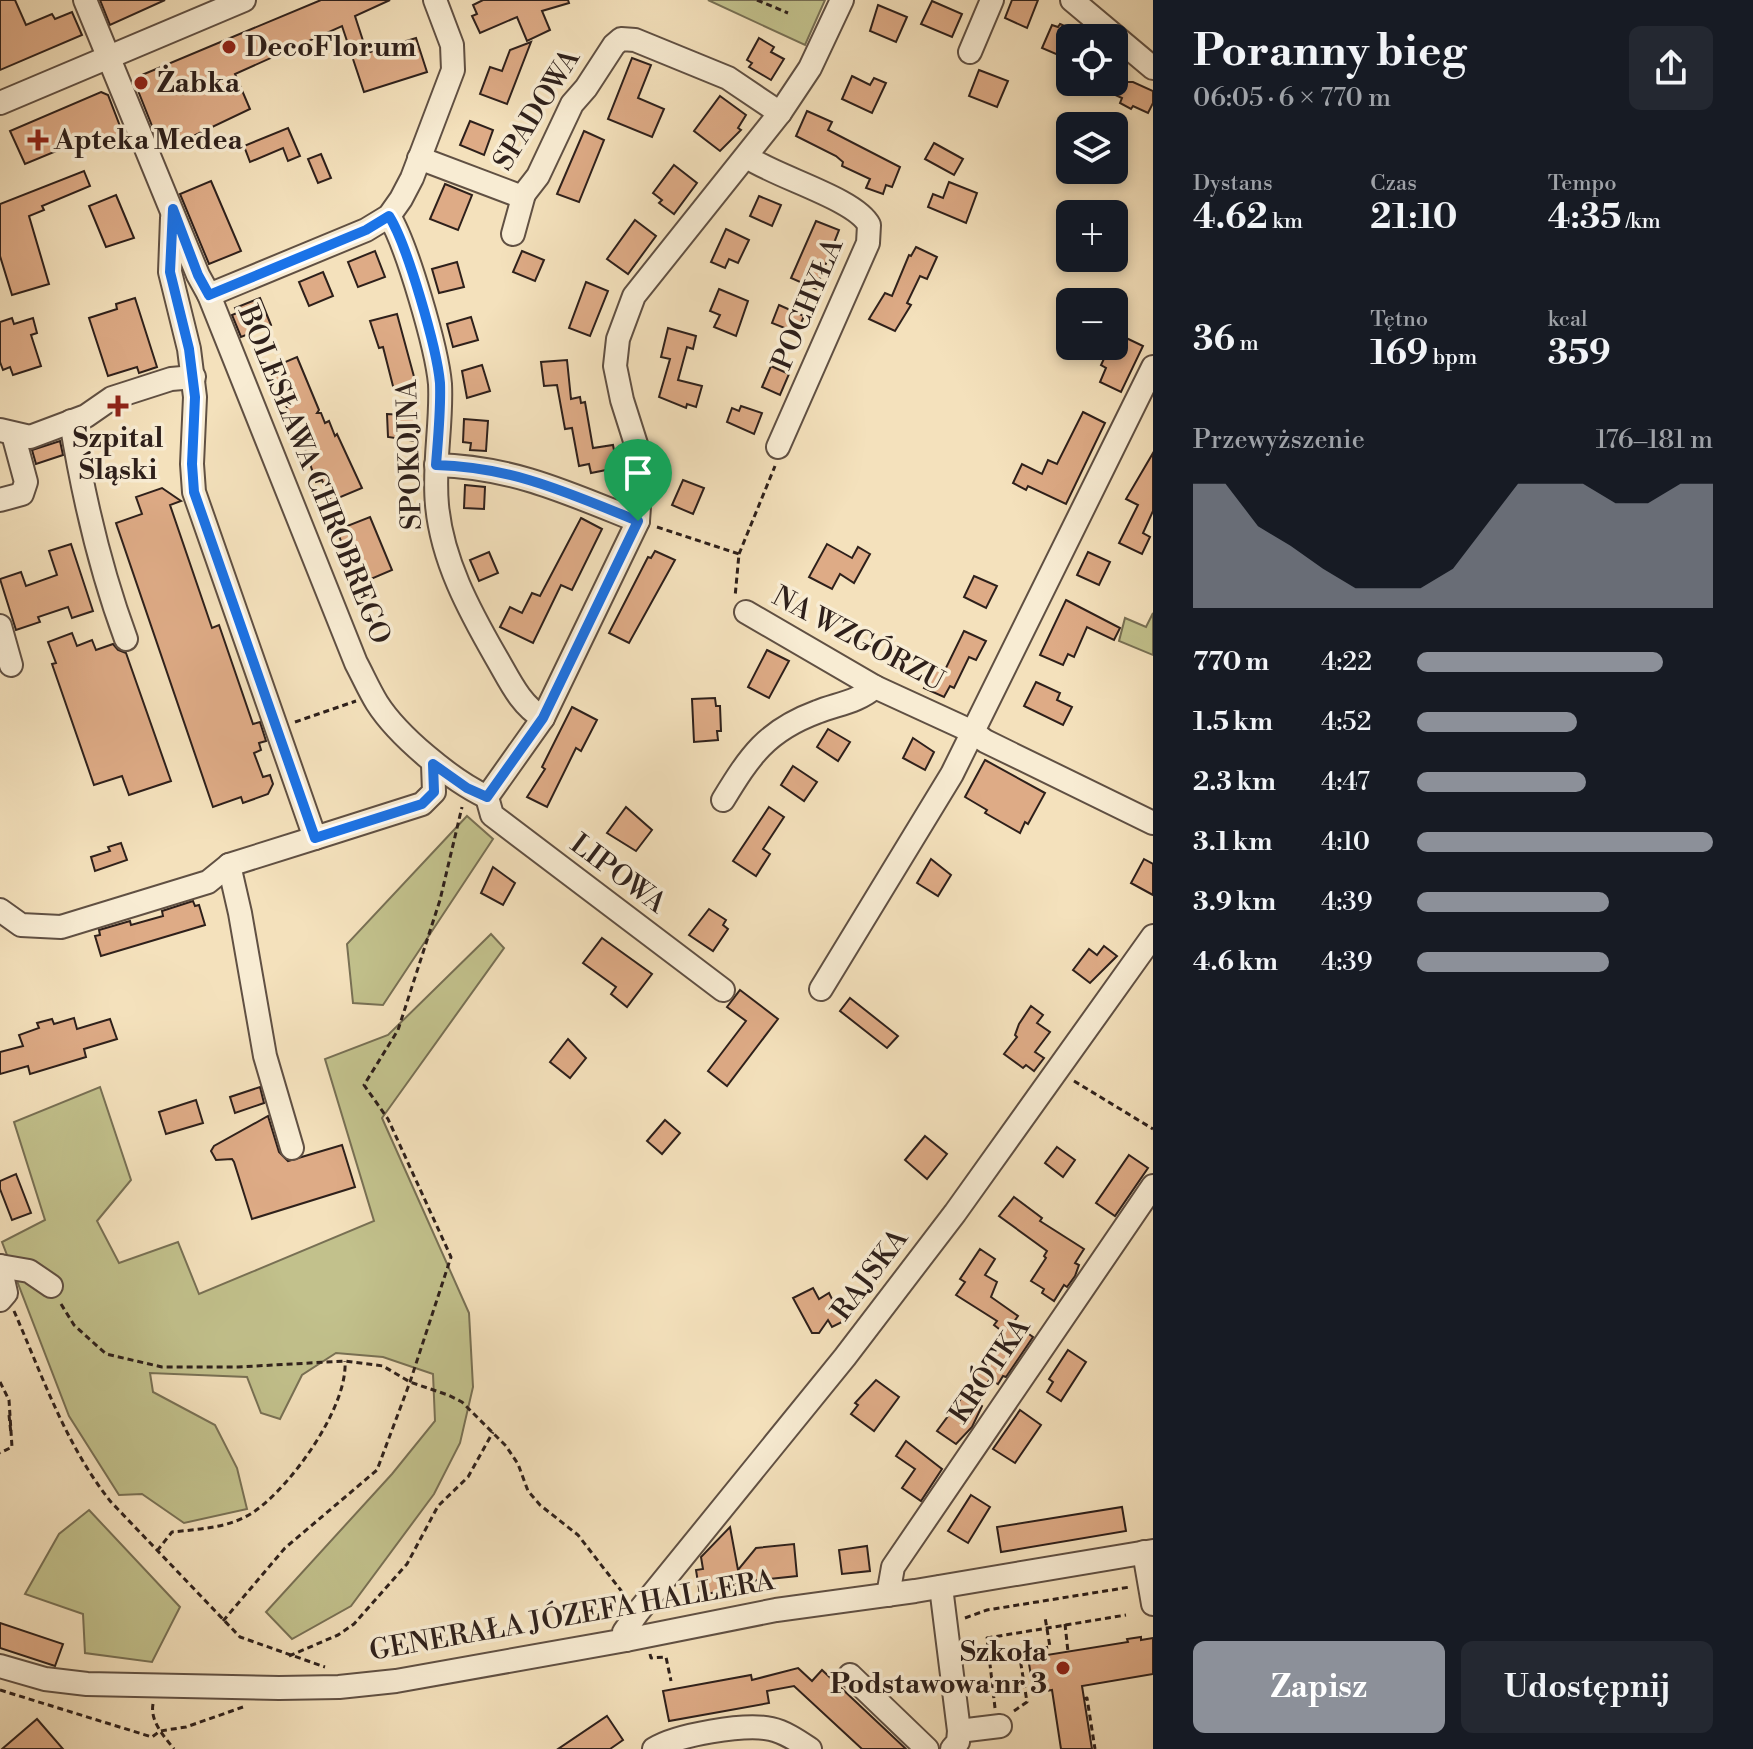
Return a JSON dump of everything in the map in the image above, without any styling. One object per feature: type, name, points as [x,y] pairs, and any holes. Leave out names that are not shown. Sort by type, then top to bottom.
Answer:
[{"type":"street","name":"BOLESŁAWA CHROBREGO","points":[[85,0],[209,295],[356,663],[376,700],[433,764]]},
{"type":"street","points":[[0,103],[244,0]]},
{"type":"street","points":[[209,295],[366,230],[389,216],[407,188],[453,70],[452,45],[435,0]]},
{"type":"street","points":[[477,793],[543,718],[638,521],[642,463],[616,379],[615,353],[622,324],[634,296],[780,113],[810,68],[842,0]]},
{"type":"street","points":[[970,52],[992,0]]},
{"type":"street","points":[[1072,0],[1153,68]]},
{"type":"street","name":"SPADOWA","points":[[419,158],[517,195],[524,194],[538,176],[572,104],[621,39],[635,40],[728,78],[780,113]]},
{"type":"street","name":"POCHYŁA","points":[[747,157],[764,169],[854,208],[869,225],[868,243],[779,450]]},
{"type":"street","points":[[513,234],[524,194]]},
{"type":"street","points":[[173,209],[170,272],[194,377],[196,410],[192,464],[198,509],[315,838]]},
{"type":"street","name":"SPOKOJNA","points":[[389,216],[401,240],[436,358],[440,396],[437,505],[444,545],[469,610],[523,702],[543,718]]},
{"type":"street","points":[[821,989],[952,774],[1153,367]]},
{"type":"street","points":[[6,432],[30,437],[86,416],[112,398],[171,379],[194,377]]},
{"type":"street","points":[[71,421],[81,478],[110,594],[126,639]]},
{"type":"street","points":[[0,500],[22,494],[26,482],[6,432]]},
{"type":"street","points":[[436,465],[475,466],[518,475],[638,521]]},
{"type":"street","name":"NA WZGÓRZU","points":[[746,612],[875,687],[973,732],[985,741],[1153,823]]},
{"type":"street","points":[[0,626],[11,665]]},
{"type":"street","points":[[723,800],[755,749],[799,719],[850,702],[875,687]]},
{"type":"street","points":[[0,910],[21,925],[61,927],[208,882],[229,865],[422,804],[434,792],[433,764]]},
{"type":"street","name":"LIPOWA","points":[[433,764],[477,793],[492,815],[723,990]]},
{"type":"street","points":[[229,865],[265,1056],[292,1148]]},
{"type":"street","name":"RAJSKA","points":[[626,1640],[624,1632],[638,1612],[845,1357],[1059,1071],[1153,936]]},
{"type":"street","name":"KRÓTKA","points":[[888,1595],[893,1567],[1153,1186]]},
{"type":"street","points":[[0,1300],[6,1293],[0,1266],[29,1271],[51,1286]]},
{"type":"street","points":[[1148,1552],[1151,1594]]},
{"type":"street","name":"GENERAŁA JÓZEFA HALLERA","points":[[0,1666],[64,1682],[339,1687],[456,1671],[776,1610],[941,1587],[1148,1552]]},
{"type":"street","points":[[941,1587],[956,1740],[998,1723]]},
{"type":"street","points":[[850,1675],[927,1749]]},
{"type":"street","points":[[658,1748],[749,1726],[774,1729],[810,1749]]},
{"type":"path","points":[[757,0],[788,13]]},
{"type":"path","points":[[638,521],[739,554],[779,450]]},
{"type":"path","name":"NA WZGÓRZU","points":[[739,554],[735,604],[746,612]]},
{"type":"path","points":[[284,726],[376,700]]},
{"type":"path","points":[[223,1621],[285,1548],[377,1470],[451,1257],[388,1119],[364,1085],[398,1030],[477,793]]},
{"type":"path","points":[[1059,1071],[1153,1129]]},
{"type":"path","points":[[51,1286],[74,1325],[106,1354],[162,1367],[238,1367],[345,1361],[383,1366],[410,1382],[462,1402],[493,1432],[518,1464],[528,1491],[540,1505],[578,1535],[638,1612]]},
{"type":"path","points":[[21,1328],[62,1420],[98,1486],[157,1551],[240,1637],[332,1669]]},
{"type":"path","points":[[157,1551],[172,1532],[235,1521],[255,1511],[280,1488],[313,1446],[346,1377],[345,1361]]},
{"type":"path","points":[[0,1382],[9,1400],[11,1435],[11,1449],[0,1453]]},
{"type":"path","points":[[289,1656],[338,1635],[354,1624],[407,1564],[438,1506],[468,1477],[493,1432]]},
{"type":"path","points":[[962,1619],[987,1610],[1151,1594]]},
{"type":"path","points":[[1088,1611],[1089,1620]]},
{"type":"path","points":[[1045,1617],[1047,1627],[1050,1647],[1019,1652],[1027,1702],[998,1723],[987,1638],[1047,1627],[1089,1620],[1126,1615]]},
{"type":"path","points":[[1065,1624],[1068,1652]]},
{"type":"path","points":[[288,1666],[289,1656]]},
{"type":"path","points":[[651,1658],[666,1657],[671,1681]]},
{"type":"path","points":[[160,1685],[151,1709],[160,1731],[174,1749]]},
{"type":"path","points":[[0,1690],[152,1737],[160,1731],[186,1727],[245,1707]]},
{"type":"path","points":[[1084,1699],[1087,1698],[1095,1749]]},
{"type":"shaded area","points":[[708,0],[825,0],[805,45]]},
{"type":"shaded area","points":[[1153,613],[1153,655],[1119,641],[1125,618],[1146,627]]},
{"type":"shaded area","points":[[467,816],[493,839],[383,1005],[353,1003],[347,944]]},
{"type":"shaded area","points":[[491,934],[504,948],[382,1118],[469,1313],[473,1387],[460,1443],[434,1494],[351,1606],[292,1639],[266,1612],[392,1474],[435,1421],[433,1374],[383,1357],[336,1353],[302,1375],[280,1419],[261,1413],[247,1377],[150,1373],[153,1392],[215,1425],[237,1468],[247,1509],[184,1523],[142,1494],[119,1495],[69,1416],[2,1242],[45,1220],[14,1122],[100,1087],[131,1180],[97,1221],[119,1263],[178,1242],[199,1294],[374,1221],[325,1059],[388,1035]]},
{"type":"shaded area","points":[[89,1510],[180,1607],[152,1662],[85,1653],[83,1614],[25,1594],[59,1534]]},
{"type":"building","points":[[0,0],[15,0],[26,25],[52,14],[55,19],[72,12],[82,35],[0,70]]},
{"type":"building","points":[[100,0],[165,0],[110,25]]},
{"type":"building","points":[[321,0],[390,0],[355,16],[367,53],[416,38],[427,72],[364,92],[342,26],[235,74],[250,109],[162,151],[135,83],[137,77]]},
{"type":"building","points":[[483,0],[568,0],[569,3],[542,11],[550,30],[527,41],[517,17],[480,33],[472,16],[477,14],[473,5]]},
{"type":"building","points":[[1012,0],[1038,0],[1027,28],[1005,18]]},
{"type":"building","points":[[932,1],[962,14],[952,37],[921,24]]},
{"type":"building","points":[[878,5],[907,17],[896,42],[870,31]]},
{"type":"building","points":[[1052,25],[1056,26],[1056,54],[1042,48]]},
{"type":"building","points":[[759,38],[774,47],[771,52],[784,59],[771,80],[749,67],[752,63],[747,60]]},
{"type":"building","points":[[531,42],[507,104],[480,94],[490,67],[502,71],[510,50]]},
{"type":"building","points":[[632,58],[651,65],[638,98],[664,109],[652,137],[608,119]]},
{"type":"building","points":[[979,70],[1008,81],[997,107],[969,96]]},
{"type":"building","points":[[852,76],[870,85],[874,78],[886,83],[872,113],[842,99]]},
{"type":"building","points":[[1128,82],[1153,91],[1153,103],[1148,113],[1120,103],[1122,98],[1118,96],[1128,96]]},
{"type":"building","points":[[101,92],[108,95],[123,134],[99,144],[95,135],[25,164],[10,131]]},
{"type":"building","points":[[720,96],[746,115],[738,128],[741,130],[720,151],[694,131]]},
{"type":"building","points":[[807,111],[832,122],[828,130],[900,167],[892,187],[886,185],[883,194],[866,188],[870,179],[842,166],[843,162],[836,156],[796,136]]},
{"type":"building","points":[[470,121],[493,130],[484,155],[460,145]]},
{"type":"building","points":[[288,128],[300,156],[288,161],[283,148],[250,162],[244,146]]},
{"type":"building","points":[[584,131],[604,140],[579,202],[557,194]]},
{"type":"building","points":[[934,143],[963,159],[954,175],[925,159]]},
{"type":"building","points":[[321,154],[331,178],[318,183],[308,159]]},
{"type":"building","points":[[674,165],[697,183],[674,214],[659,203],[662,200],[653,193]]},
{"type":"building","points":[[84,171],[90,186],[42,206],[44,210],[29,216],[49,284],[12,295],[0,256],[0,204]]},
{"type":"building","points":[[211,181],[241,251],[209,264],[180,194]]},
{"type":"building","points":[[949,182],[977,193],[966,223],[928,207],[933,194],[943,198]]},
{"type":"building","points":[[445,184],[472,195],[458,230],[430,219]]},
{"type":"building","points":[[116,195],[134,238],[106,247],[89,206]]},
{"type":"building","points":[[759,196],[781,205],[772,226],[750,216]]},
{"type":"building","points":[[635,220],[656,236],[628,274],[607,259]]},
{"type":"building","points":[[816,221],[839,230],[816,289],[791,278]]},
{"type":"building","points":[[726,229],[749,240],[738,263],[729,259],[725,268],[711,262]]},
{"type":"building","points":[[916,247],[937,257],[927,279],[920,276],[907,303],[911,305],[895,331],[869,319],[885,293],[892,296],[909,255]]},
{"type":"building","points":[[375,251],[385,277],[358,287],[348,262]]},
{"type":"building","points":[[522,251],[544,260],[535,281],[513,272]]},
{"type":"building","points":[[457,262],[464,287],[439,293],[432,269]]},
{"type":"building","points":[[323,272],[333,296],[309,306],[299,282]]},
{"type":"building","points":[[586,282],[608,291],[590,336],[569,328]]},
{"type":"building","points":[[719,289],[748,301],[736,336],[714,327],[720,315],[710,311]]},
{"type":"building","points":[[135,298],[157,367],[139,373],[137,367],[108,376],[89,318],[117,309],[116,304]]},
{"type":"building","points":[[260,298],[271,325],[241,337],[232,315],[237,313],[235,308]]},
{"type":"building","points":[[779,305],[804,316],[797,333],[772,323]]},
{"type":"building","points":[[397,314],[416,384],[394,390],[383,347],[379,348],[370,321]]},
{"type":"building","points":[[471,317],[478,340],[453,347],[447,324]]},
{"type":"building","points":[[12,318],[14,324],[33,318],[37,333],[31,335],[41,366],[13,375],[10,367],[3,370],[0,362],[0,322]]},
{"type":"building","points":[[668,328],[696,336],[693,349],[687,347],[678,380],[702,386],[696,407],[687,404],[686,408],[659,397],[670,359],[661,357]]},
{"type":"building","points":[[1128,339],[1143,346],[1121,392],[1100,382],[1106,368],[1101,365],[1103,360],[1128,360]]},
{"type":"building","points":[[297,357],[319,410],[317,413],[321,413],[325,423],[329,421],[335,436],[337,434],[362,488],[331,501],[322,480],[316,482],[295,418],[292,420],[271,368]]},
{"type":"building","points":[[567,360],[571,399],[580,397],[581,403],[585,402],[593,448],[613,445],[617,466],[611,469],[591,473],[589,464],[579,466],[572,428],[565,429],[557,385],[544,386],[541,362]]},
{"type":"building","points":[[482,365],[490,391],[467,398],[462,371]]},
{"type":"building","points":[[771,366],[789,374],[780,395],[762,387]]},
{"type":"building","points":[[741,406],[762,413],[754,434],[727,422],[732,408],[739,411]]},
{"type":"building","points":[[1083,412],[1105,423],[1066,504],[1028,486],[1026,490],[1013,483],[1022,464],[1042,474],[1048,460],[1057,464]]},
{"type":"building","points":[[387,414],[419,416],[416,441],[388,437]]},
{"type":"building","points":[[464,419],[488,421],[486,451],[470,450],[471,443],[463,442]]},
{"type":"building","points":[[60,441],[63,455],[36,464],[32,450]]},
{"type":"building","points":[[1153,453],[1153,511],[1143,533],[1150,537],[1142,554],[1119,543],[1138,505],[1126,499]]},
{"type":"building","points":[[683,480],[704,488],[693,514],[672,505]]},
{"type":"building","points":[[465,485],[485,487],[484,509],[464,508]]},
{"type":"building","points":[[162,488],[181,501],[170,505],[212,628],[219,625],[253,724],[260,722],[266,741],[259,743],[261,750],[254,753],[263,777],[270,775],[273,784],[268,794],[243,803],[241,797],[213,807],[116,523],[142,514],[136,497]]},
{"type":"building","points":[[370,517],[392,570],[364,582],[362,576],[356,579],[339,536],[344,534],[342,528]]},
{"type":"building","points":[[581,518],[602,529],[572,590],[561,585],[533,643],[500,627],[510,607],[522,613],[532,593],[540,596]]},
{"type":"building","points":[[71,544],[93,611],[72,618],[68,607],[38,617],[40,622],[16,630],[0,579],[21,572],[26,586],[57,575],[49,551]]},
{"type":"building","points":[[827,544],[852,558],[858,547],[870,554],[854,583],[840,574],[832,589],[809,577]]},
{"type":"building","points":[[655,551],[675,560],[629,643],[609,633],[648,557],[651,558]]},
{"type":"building","points":[[489,552],[498,573],[479,581],[470,560]]},
{"type":"building","points":[[1088,552],[1110,562],[1099,585],[1077,575]]},
{"type":"building","points":[[974,576],[997,586],[986,608],[964,597]]},
{"type":"building","points":[[1066,600],[1120,628],[1114,640],[1087,627],[1074,657],[1068,654],[1063,665],[1040,655]]},
{"type":"building","points":[[964,631],[986,641],[976,660],[969,657],[954,688],[950,686],[944,697],[924,688],[935,666],[945,670]]},
{"type":"building","points":[[72,633],[77,646],[92,640],[96,650],[113,644],[126,653],[171,781],[129,795],[122,776],[94,785],[52,664],[56,663],[48,642]]},
{"type":"building","points":[[767,650],[789,661],[769,698],[748,687]]},
{"type":"building","points":[[1036,682],[1060,693],[1057,700],[1072,707],[1063,725],[1024,706]]},
{"type":"building","points":[[715,698],[716,706],[720,706],[721,731],[717,731],[718,740],[694,742],[692,699]]},
{"type":"building","points":[[572,707],[597,720],[581,751],[576,748],[547,807],[527,797],[545,769],[542,767]]},
{"type":"building","points":[[828,729],[850,742],[838,761],[817,747]]},
{"type":"building","points":[[913,738],[934,752],[925,770],[903,758]]},
{"type":"building","points":[[985,760],[1045,793],[1020,833],[985,813],[987,810],[965,797]]},
{"type":"building","points":[[793,766],[817,782],[804,801],[781,785]]},
{"type":"building","points":[[626,807],[652,830],[636,851],[607,833]]},
{"type":"building","points":[[769,807],[784,817],[763,849],[770,854],[756,876],[733,861]]},
{"type":"building","points":[[121,843],[127,860],[95,871],[91,857],[110,851],[108,847]]},
{"type":"building","points":[[931,859],[951,875],[938,896],[917,883]]},
{"type":"building","points":[[1144,859],[1153,864],[1153,895],[1131,883]]},
{"type":"building","points":[[493,867],[515,883],[503,905],[481,893]]},
{"type":"building","points":[[193,901],[195,906],[199,905],[205,925],[101,956],[95,936],[100,935],[99,930],[163,916],[162,911]]},
{"type":"building","points":[[709,909],[726,920],[723,925],[728,929],[713,951],[689,935]]},
{"type":"building","points":[[602,938],[652,974],[627,1007],[611,994],[616,987],[583,963]]},
{"type":"building","points":[[1104,946],[1117,956],[1090,983],[1073,970],[1089,949],[1097,955]]},
{"type":"building","points":[[740,990],[778,1019],[727,1086],[708,1071],[746,1021],[727,1007]]},
{"type":"building","points":[[850,998],[898,1036],[887,1048],[840,1011]]},
{"type":"building","points":[[1031,1006],[1043,1015],[1037,1023],[1050,1032],[1035,1052],[1044,1058],[1034,1071],[1026,1065],[1023,1068],[1004,1054],[1017,1037],[1019,1024]]},
{"type":"building","points":[[74,1018],[77,1029],[110,1019],[117,1039],[84,1049],[86,1057],[30,1074],[28,1066],[0,1074],[0,1052],[23,1046],[19,1035],[39,1028],[37,1023],[52,1019],[54,1024]]},
{"type":"building","points":[[568,1039],[586,1058],[570,1078],[550,1062]]},
{"type":"building","points":[[260,1087],[264,1103],[235,1113],[230,1097]]},
{"type":"building","points":[[196,1100],[203,1123],[166,1134],[159,1112]]},
{"type":"building","points":[[268,1116],[279,1152],[288,1161],[342,1145],[355,1187],[252,1219],[234,1162],[232,1159],[216,1160],[211,1151],[214,1146]]},
{"type":"building","points":[[665,1120],[680,1133],[662,1154],[647,1141]]},
{"type":"building","points":[[925,1136],[947,1154],[927,1179],[905,1160]]},
{"type":"building","points":[[1057,1147],[1075,1160],[1063,1177],[1045,1163]]},
{"type":"building","points":[[1129,1155],[1148,1168],[1115,1216],[1096,1203]]},
{"type":"building","points":[[16,1174],[31,1213],[12,1220],[0,1181]]},
{"type":"building","points":[[1014,1197],[1042,1218],[1040,1221],[1084,1249],[1075,1263],[1079,1265],[1075,1276],[1067,1287],[1064,1285],[1054,1301],[1042,1293],[1044,1289],[1031,1281],[1046,1258],[1047,1251],[999,1216]]},
{"type":"building","points":[[980,1249],[995,1259],[985,1275],[997,1282],[991,1297],[1018,1316],[1013,1323],[1033,1337],[1006,1377],[1003,1376],[998,1384],[990,1379],[975,1401],[982,1406],[972,1427],[956,1444],[937,1431],[974,1381],[971,1379],[1003,1332],[994,1325],[997,1321],[956,1295],[965,1282],[960,1279]]},
{"type":"building","points":[[813,1288],[819,1299],[829,1293],[848,1319],[832,1327],[828,1320],[819,1333],[812,1333],[793,1298]]},
{"type":"building","points":[[1068,1350],[1086,1362],[1061,1401],[1047,1392],[1053,1382],[1049,1379]]},
{"type":"building","points":[[876,1380],[899,1397],[874,1431],[851,1414],[858,1405],[855,1403]]},
{"type":"building","points":[[1020,1410],[1041,1425],[1015,1463],[993,1449]]},
{"type":"building","points":[[906,1441],[942,1469],[921,1501],[902,1488],[915,1469],[896,1456]]},
{"type":"building","points":[[971,1495],[990,1507],[968,1543],[948,1531]]},
{"type":"building","points":[[1122,1507],[1126,1531],[1001,1552],[997,1527]]},
{"type":"building","points":[[730,1527],[738,1570],[756,1548],[794,1544],[797,1576],[733,1583],[734,1589],[700,1595],[696,1570],[703,1569],[701,1557]]},
{"type":"building","points":[[867,1546],[870,1571],[842,1574],[839,1550]]},
{"type":"building","points":[[0,1623],[63,1644],[55,1666],[0,1648]]},
{"type":"building","points":[[1141,1637],[1141,1640],[1153,1638],[1153,1674],[1082,1686],[1092,1749],[1061,1749],[1052,1690],[1034,1693],[1028,1658],[1128,1642],[1127,1639]]},
{"type":"building","points":[[798,1668],[812,1681],[822,1670],[906,1749],[862,1749],[794,1686],[767,1691],[769,1703],[669,1721],[663,1691],[751,1675],[752,1680]]},
{"type":"building","points":[[607,1716],[623,1740],[610,1749],[558,1749]]},
{"type":"building","points":[[37,1719],[63,1749],[2,1749]]},
{"type":"place","name":"DecoFlorum","points":[[229,47]]},
{"type":"place","name":"Żabka","points":[[141,83]]},
{"type":"place","name":"Apteka Medea","points":[[38,140]]},
{"type":"place","name":"Szpital Śląski","points":[[118,406]]},
{"type":"place","name":"Szkoła Podstawowa nr 3","points":[[1063,1668]]},
{"type":"route","points":[[173,209],[198,275],[209,295],[366,230],[389,216],[401,240],[436,358],[440,411],[436,465],[475,466],[518,475],[638,521],[543,718],[487,797],[467,788],[433,764],[434,792],[422,804],[315,838],[194,492],[194,377],[170,272],[173,209]]}]
